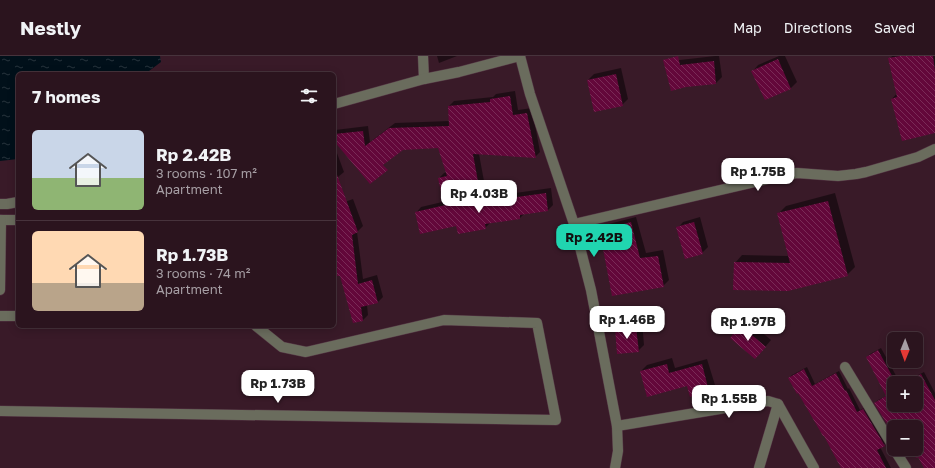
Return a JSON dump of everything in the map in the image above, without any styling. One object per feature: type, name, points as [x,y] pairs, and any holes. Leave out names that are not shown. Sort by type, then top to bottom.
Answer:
[{"type":"street","points":[[423,56],[424,79]]},
{"type":"street","points":[[336,103],[424,79],[459,72],[520,56],[530,94],[574,224],[591,290],[617,426],[618,451],[615,468]]},
{"type":"street","points":[[574,224],[785,175],[797,173],[838,176],[861,173],[918,157],[935,149]]},
{"type":"street","points":[[0,204],[16,202]]},
{"type":"street","points":[[0,290],[0,220],[16,220]]},
{"type":"street","points":[[0,316],[16,316]]},
{"type":"street","points":[[0,411],[556,420],[537,323],[444,320],[306,352],[282,347],[258,328]]},
{"type":"street","points":[[845,367],[887,437]]},
{"type":"street","points":[[617,426],[768,402],[778,404],[814,468]]},
{"type":"street","points":[[759,468],[778,404]]},
{"type":"street","points":[[898,456],[906,468]]},
{"type":"water","points":[[0,56],[160,56],[161,62],[148,72],[16,72],[16,159],[0,161]]},
{"type":"building","points":[[678,56],[680,65],[714,61],[716,84],[686,87],[671,91],[663,60]]},
{"type":"building","points":[[900,56],[933,56],[935,71],[935,133],[902,141],[891,99],[897,97],[888,58]]},
{"type":"building","points":[[778,59],[791,89],[765,100],[751,71]]},
{"type":"building","points":[[616,74],[623,106],[594,112],[587,80]]},
{"type":"building","points":[[510,96],[513,115],[527,113],[536,158],[473,154],[479,187],[443,201],[438,178],[447,176],[438,148],[403,150],[383,165],[388,170],[370,184],[336,143],[336,134],[363,131],[365,146],[389,128],[449,126],[448,106],[490,102],[490,99]]},
{"type":"building","points":[[336,172],[358,232],[352,235],[358,284],[372,280],[378,303],[361,307],[363,321],[353,323],[340,276],[336,276]]},
{"type":"building","points":[[546,193],[548,211],[520,215],[520,219],[485,224],[486,229],[458,234],[456,226],[420,234],[415,212],[450,204],[451,206]]},
{"type":"building","points":[[828,201],[848,276],[788,291],[733,290],[734,262],[790,263],[777,213]]},
{"type":"building","points":[[631,222],[640,258],[658,256],[664,287],[612,296],[603,249],[599,250],[594,232]]},
{"type":"building","points":[[694,222],[703,254],[685,259],[676,227]]},
{"type":"building","points":[[740,325],[766,347],[755,359],[730,338]]},
{"type":"building","points":[[636,327],[639,352],[617,354],[615,328]]},
{"type":"building","points":[[878,350],[892,376],[887,376],[887,412],[923,412],[923,378],[935,400],[935,468],[924,468],[918,457],[916,458],[915,456],[923,456],[923,420],[887,420],[887,424],[874,403],[886,396],[866,357]]},
{"type":"building","points":[[667,364],[669,373],[702,364],[709,391],[690,397],[687,386],[647,397],[640,371]]},
{"type":"building","points":[[804,369],[812,386],[836,373],[857,412],[863,409],[885,446],[877,450],[886,468],[841,468],[824,436],[788,378]]}]
